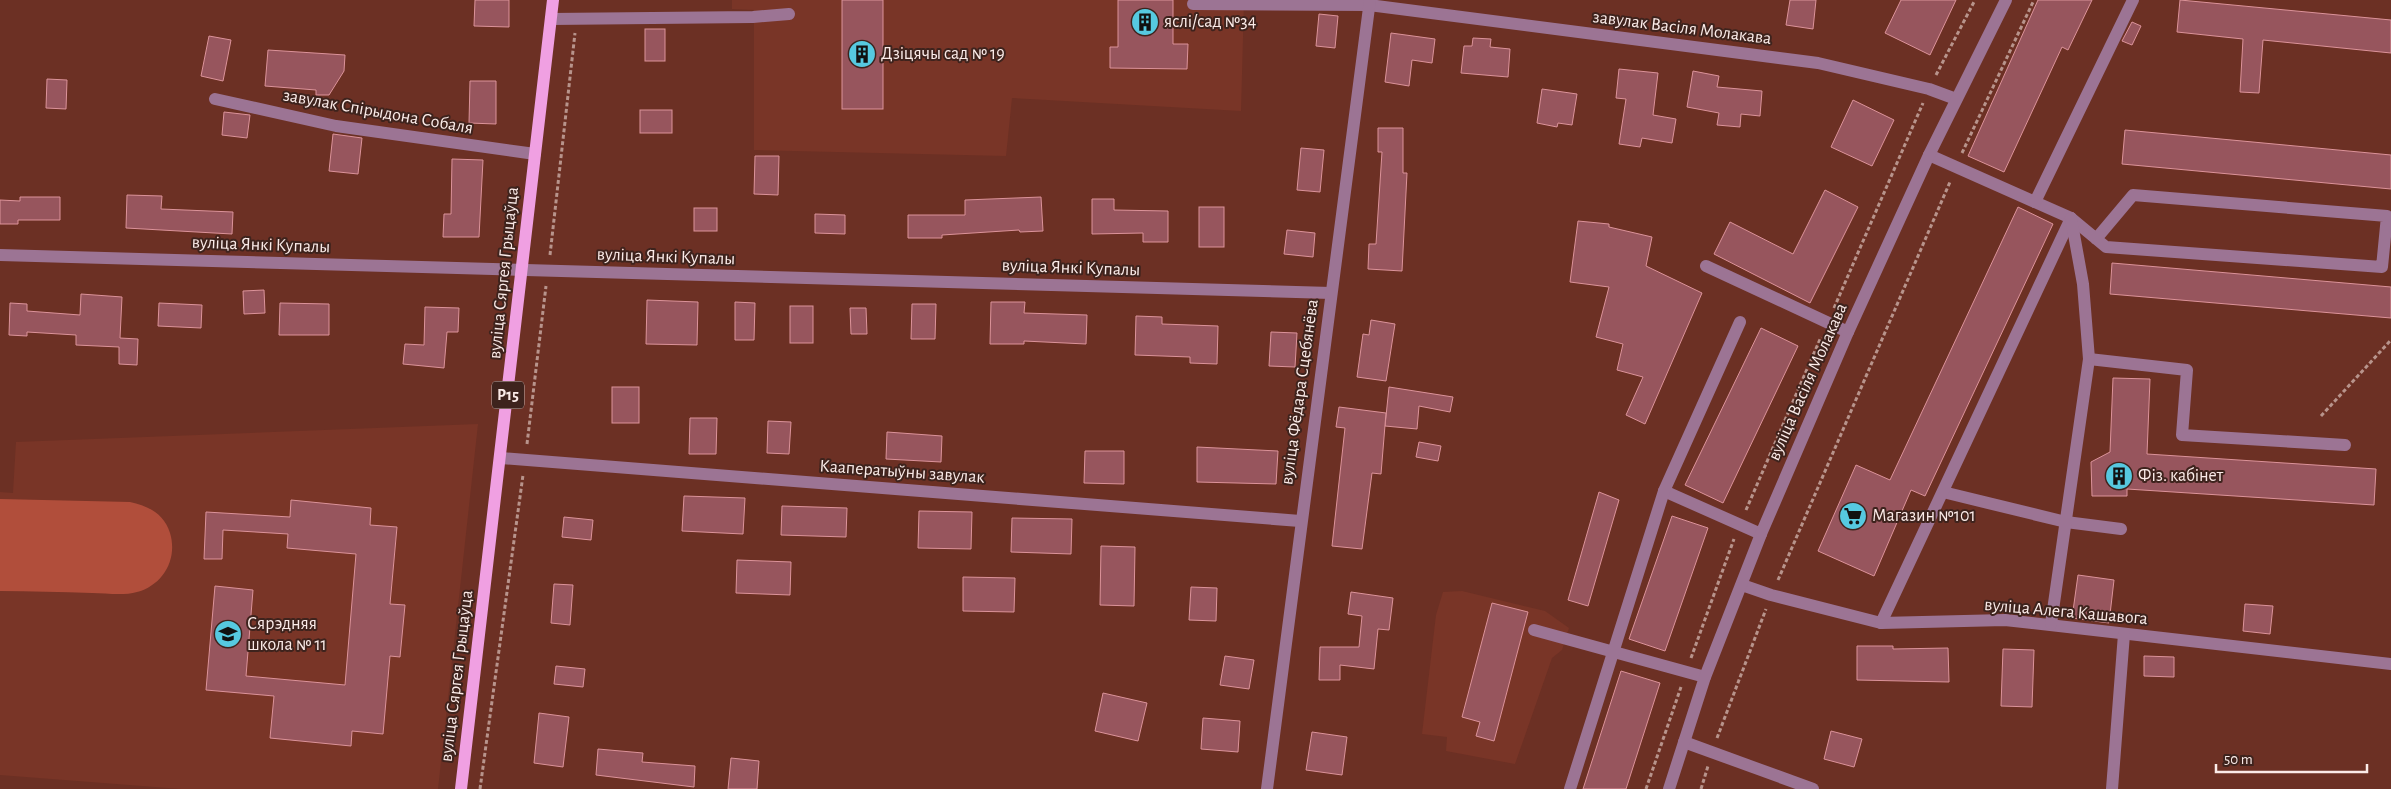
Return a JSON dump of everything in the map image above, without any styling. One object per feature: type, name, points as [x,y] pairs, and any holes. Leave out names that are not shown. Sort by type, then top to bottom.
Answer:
[{"type":"main road","name":"вуліца Сяргея Грыцаўца","points":[[461,789],[553,0]]},
{"type":"street","name":"вуліца Васіля Молакава","points":[[1669,789],[1705,677],[1761,534],[1848,332],[1929,155],[2006,0]]},
{"type":"street","points":[[2035,202],[2133,0]]},
{"type":"street","name":"завулак Васіля Молакава","points":[[1192,4],[1369,3],[1818,63],[1929,90],[1956,99]]},
{"type":"street","name":"вуліца Фёдара Сцебянёва","points":[[1267,789],[1300,521],[1369,3]]},
{"type":"street","points":[[551,19],[753,17],[789,14]]},
{"type":"street","name":"завулак Спірыдона Собаля","points":[[215,98],[336,126],[535,154]]},
{"type":"street","points":[[1929,155],[2072,218],[2096,239],[2106,247],[2382,267],[2387,216],[2134,195],[2096,239]]},
{"type":"street","points":[[2051,624],[2089,359],[2083,284],[2072,218]]},
{"type":"street","points":[[1881,623],[2072,218]]},
{"type":"street","name":"вуліца Янкі Купалы","points":[[0,255],[1331,293]]},
{"type":"street","points":[[1706,266],[1828,321],[1848,332]]},
{"type":"street","points":[[1570,789],[1664,491],[1740,322]]},
{"type":"street","points":[[2089,359],[2188,370],[2182,434],[2319,439],[2345,445]]},
{"type":"street","name":"Кааператыўны завулак","points":[[501,458],[1300,521]]},
{"type":"street","points":[[1664,491],[1761,534]]},
{"type":"street","points":[[1943,492],[2066,522],[2121,529]]},
{"type":"street","name":"вуліца Алега Кашавога","points":[[1742,585],[1771,595],[1881,623],[2005,620],[2391,664]]},
{"type":"street","points":[[1534,630],[1705,677]]},
{"type":"street","points":[[2112,789],[2124,634]]},
{"type":"street","points":[[1684,742],[1813,789]]},
{"type":"path","points":[[1646,789],[1739,525],[1929,90],[1975,0]]},
{"type":"path","points":[[1701,789],[1712,752],[1771,595],[1956,167],[2034,0]]},
{"type":"path","points":[[480,789],[525,461],[577,19]]},
{"type":"path","points":[[2321,416],[2391,340]]},
{"type":"shaded area","points":[[732,0],[1244,0],[1241,111],[1012,98],[1006,156],[754,150],[754,10],[732,9]]},
{"type":"shaded area","name":"Сярэдняя школа № 11","points":[[478,424],[438,789],[181,789],[0,775],[0,492],[13,493],[16,442]]},
{"type":"shaded area","points":[[0,499],[130,502],[143,506],[160,516],[167,526],[172,543],[170,561],[161,577],[154,583],[146,589],[132,593],[0,591]]},
{"type":"shaded area","points":[[1462,591],[1545,611],[1569,628],[1562,650],[1552,658],[1515,764],[1446,751],[1447,737],[1422,734],[1436,615],[1443,592]]},
{"type":"building","points":[[475,0],[509,0],[509,27],[474,26]]},
{"type":"building","name":"Дзіцячы сад № 19","points":[[842,0],[883,0],[883,109],[842,109]]},
{"type":"building","name":"яслі/сад №34","points":[[1118,0],[1173,0],[1173,44],[1188,44],[1187,69],[1110,68],[1110,47],[1118,47]]},
{"type":"building","points":[[1790,0],[1816,0],[1813,29],[1786,25]]},
{"type":"building","points":[[1901,0],[1956,0],[1930,55],[1885,33]]},
{"type":"building","points":[[2038,0],[2092,0],[2068,50],[2062,47],[2004,172],[1968,156]]},
{"type":"building","points":[[2180,0],[2391,20],[2391,53],[2263,40],[2259,93],[2240,92],[2243,39],[2177,32]]},
{"type":"building","points":[[1319,14],[1338,16],[1335,48],[1316,46]]},
{"type":"building","points":[[2132,22],[2141,26],[2132,45],[2122,41]]},
{"type":"building","points":[[645,29],[665,29],[665,61],[645,61]]},
{"type":"building","points":[[1391,33],[1435,39],[1432,63],[1412,60],[1409,86],[1385,82]]},
{"type":"building","points":[[209,36],[231,40],[223,81],[201,76]]},
{"type":"building","points":[[1473,38],[1491,39],[1490,47],[1510,49],[1508,77],[1461,73],[1464,46],[1472,46]]},
{"type":"building","points":[[268,50],[345,55],[344,71],[329,95],[316,95],[316,90],[265,86]]},
{"type":"building","points":[[1619,69],[1658,73],[1653,115],[1676,119],[1672,143],[1642,138],[1640,147],[1619,144],[1626,99],[1616,98]]},
{"type":"building","points":[[1693,71],[1719,76],[1717,87],[1762,91],[1760,116],[1741,114],[1740,127],[1717,125],[1719,113],[1687,107]]},
{"type":"building","points":[[47,79],[67,80],[66,109],[46,108]]},
{"type":"building","points":[[470,81],[496,81],[496,124],[469,123]]},
{"type":"building","points":[[1542,89],[1577,94],[1572,125],[1558,123],[1557,127],[1537,123]]},
{"type":"building","points":[[1853,100],[1894,120],[1872,166],[1831,147]]},
{"type":"building","points":[[640,110],[672,110],[672,133],[640,133]]},
{"type":"building","points":[[224,112],[250,115],[247,138],[222,135]]},
{"type":"building","points":[[1378,128],[1403,128],[1403,173],[1407,173],[1402,271],[1368,269],[1369,244],[1376,244],[1382,152],[1378,152]]},
{"type":"building","points":[[2125,130],[2391,155],[2391,189],[2122,164]]},
{"type":"building","points":[[333,134],[362,138],[358,174],[329,171]]},
{"type":"building","points":[[1301,148],[1324,150],[1320,192],[1297,190]]},
{"type":"building","points":[[755,156],[779,156],[778,195],[754,194]]},
{"type":"building","points":[[452,159],[483,160],[479,237],[443,237],[444,214],[451,214]]},
{"type":"building","points":[[1825,190],[1858,207],[1810,303],[1714,254],[1730,222],[1793,254]]},
{"type":"building","points":[[127,195],[162,196],[161,209],[233,212],[232,234],[126,228]]},
{"type":"building","points":[[20,197],[60,197],[60,220],[18,220],[18,224],[0,224],[0,200],[20,201]]},
{"type":"building","points":[[1041,197],[1043,231],[1020,232],[1019,230],[942,235],[942,238],[908,238],[908,215],[965,215],[965,200]]},
{"type":"building","points":[[1092,199],[1114,199],[1114,210],[1168,211],[1168,242],[1143,242],[1143,233],[1092,234]]},
{"type":"building","points":[[1199,207],[1224,207],[1224,247],[1199,247]]},
{"type":"building","points":[[2018,207],[2053,224],[1925,496],[1911,490],[1874,576],[1818,551],[1856,465],[1890,480]]},
{"type":"building","points":[[694,208],[717,208],[717,231],[694,231]]},
{"type":"building","points":[[815,214],[845,215],[845,234],[815,233]]},
{"type":"building","points":[[1578,221],[1609,224],[1609,227],[1652,237],[1646,266],[1702,293],[1645,424],[1626,415],[1643,377],[1617,370],[1623,344],[1596,337],[1609,287],[1570,282]]},
{"type":"building","points":[[1287,230],[1315,233],[1313,257],[1284,254]]},
{"type":"building","points":[[2112,263],[2391,287],[2391,318],[2110,294]]},
{"type":"building","points":[[264,290],[265,313],[244,314],[243,291]]},
{"type":"building","points":[[81,294],[122,297],[120,338],[138,339],[137,365],[119,364],[119,347],[76,345],[76,335],[27,332],[27,336],[9,335],[10,303],[27,304],[27,311],[80,315]]},
{"type":"building","points":[[647,300],[698,302],[697,345],[646,344]]},
{"type":"building","points":[[735,302],[755,303],[754,340],[735,340]]},
{"type":"building","points":[[991,302],[1025,302],[1024,313],[1087,315],[1086,344],[1024,341],[1024,344],[990,344]]},
{"type":"building","points":[[159,303],[202,305],[201,328],[158,326]]},
{"type":"building","points":[[280,303],[329,304],[329,335],[279,335]]},
{"type":"building","points":[[912,304],[936,304],[935,339],[911,339]]},
{"type":"building","points":[[790,306],[813,306],[813,343],[790,343]]},
{"type":"building","points":[[425,307],[459,308],[458,332],[447,332],[444,368],[403,364],[405,344],[424,345]]},
{"type":"building","points":[[850,308],[866,308],[867,334],[851,334]]},
{"type":"building","points":[[1136,316],[1162,317],[1162,324],[1218,326],[1217,364],[1190,363],[1190,357],[1135,355]]},
{"type":"building","points":[[1371,320],[1395,324],[1386,381],[1357,377],[1363,334],[1369,335]]},
{"type":"building","points":[[1761,328],[1798,346],[1723,503],[1685,485]]},
{"type":"building","points":[[1271,332],[1297,333],[1295,367],[1269,366]]},
{"type":"building","points":[[2113,378],[2150,379],[2147,454],[2376,469],[2374,505],[2127,489],[2127,496],[2092,496],[2091,462],[2110,452]]},
{"type":"building","points":[[612,387],[639,387],[639,423],[612,423]]},
{"type":"building","points":[[1389,387],[1453,397],[1450,412],[1419,406],[1417,429],[1385,426]]},
{"type":"building","points":[[1339,407],[1386,413],[1381,474],[1372,473],[1362,549],[1332,546],[1345,428],[1336,427]]},
{"type":"building","points":[[690,418],[717,418],[716,454],[689,454]]},
{"type":"building","points":[[768,421],[791,422],[789,454],[767,453]]},
{"type":"building","points":[[887,432],[942,436],[941,462],[886,459]]},
{"type":"building","points":[[1419,442],[1441,446],[1438,461],[1416,457]]},
{"type":"building","points":[[1197,447],[1278,451],[1276,484],[1197,482]]},
{"type":"building","points":[[1085,451],[1124,451],[1124,484],[1084,483]]},
{"type":"building","points":[[1599,492],[1619,500],[1588,606],[1568,600]]},
{"type":"building","points":[[684,496],[745,498],[743,534],[682,531]]},
{"type":"building","points":[[291,500],[371,508],[370,525],[397,527],[390,604],[405,605],[400,657],[390,656],[383,734],[352,731],[351,746],[270,738],[274,696],[206,690],[215,586],[253,590],[246,676],[345,685],[356,554],[287,548],[288,534],[223,530],[222,559],[204,559],[206,512],[290,517]]},
{"type":"building","points":[[782,506],[847,508],[846,537],[781,535]]},
{"type":"building","points":[[919,511],[972,512],[971,549],[918,548]]},
{"type":"building","points":[[1672,516],[1708,528],[1665,651],[1629,639]]},
{"type":"building","points":[[564,517],[593,520],[591,540],[562,537]]},
{"type":"building","points":[[1012,518],[1072,519],[1071,554],[1011,552]]},
{"type":"building","points":[[1101,546],[1135,547],[1134,606],[1100,605]]},
{"type":"building","points":[[737,560],[791,562],[790,595],[736,593]]},
{"type":"building","points":[[2078,575],[2114,580],[2109,623],[2072,618]]},
{"type":"building","points":[[963,577],[1015,578],[1014,612],[963,611]]},
{"type":"building","points":[[554,584],[573,585],[570,625],[551,623]]},
{"type":"building","points":[[1191,587],[1217,588],[1216,621],[1189,620]]},
{"type":"building","points":[[1351,592],[1393,598],[1389,630],[1378,629],[1374,669],[1340,665],[1340,680],[1319,680],[1320,647],[1359,647],[1362,616],[1348,614]]},
{"type":"building","points":[[1492,603],[1528,612],[1494,741],[1476,736],[1480,722],[1462,717]]},
{"type":"building","points":[[2245,604],[2273,606],[2270,634],[2243,631]]},
{"type":"building","points":[[1857,646],[1893,646],[1893,649],[1948,648],[1949,682],[1857,680]]},
{"type":"building","points":[[2003,649],[2034,650],[2032,707],[2001,706]]},
{"type":"building","points":[[1225,656],[1254,660],[1249,689],[1220,685]]},
{"type":"building","points":[[2144,656],[2174,657],[2174,677],[2144,676]]},
{"type":"building","points":[[556,666],[585,669],[583,687],[554,684]]},
{"type":"building","points":[[1621,671],[1660,683],[1626,789],[1583,789]]},
{"type":"building","points":[[1103,693],[1147,703],[1138,741],[1095,731]]},
{"type":"building","points":[[539,713],[569,717],[563,767],[534,763]]},
{"type":"building","points":[[1203,718],[1240,721],[1238,752],[1201,749]]},
{"type":"building","points":[[1831,731],[1862,739],[1854,767],[1824,759]]},
{"type":"building","points":[[1312,732],[1347,737],[1342,775],[1306,770]]},
{"type":"building","points":[[598,749],[643,753],[642,762],[695,766],[694,787],[596,775]]},
{"type":"building","points":[[731,758],[759,761],[757,789],[728,789]]},
{"type":"place","name":"яслі/сад №34","points":[[1145,22]]},
{"type":"place","name":"Дзіцячы сад № 19","points":[[862,54]]},
{"type":"place","name":"Фіз. кабінет","points":[[2119,476]]},
{"type":"place","name":"Магазин №101","points":[[1853,516]]},
{"type":"place","name":"Сярэдняя школа № 11","points":[[228,634]]}]
